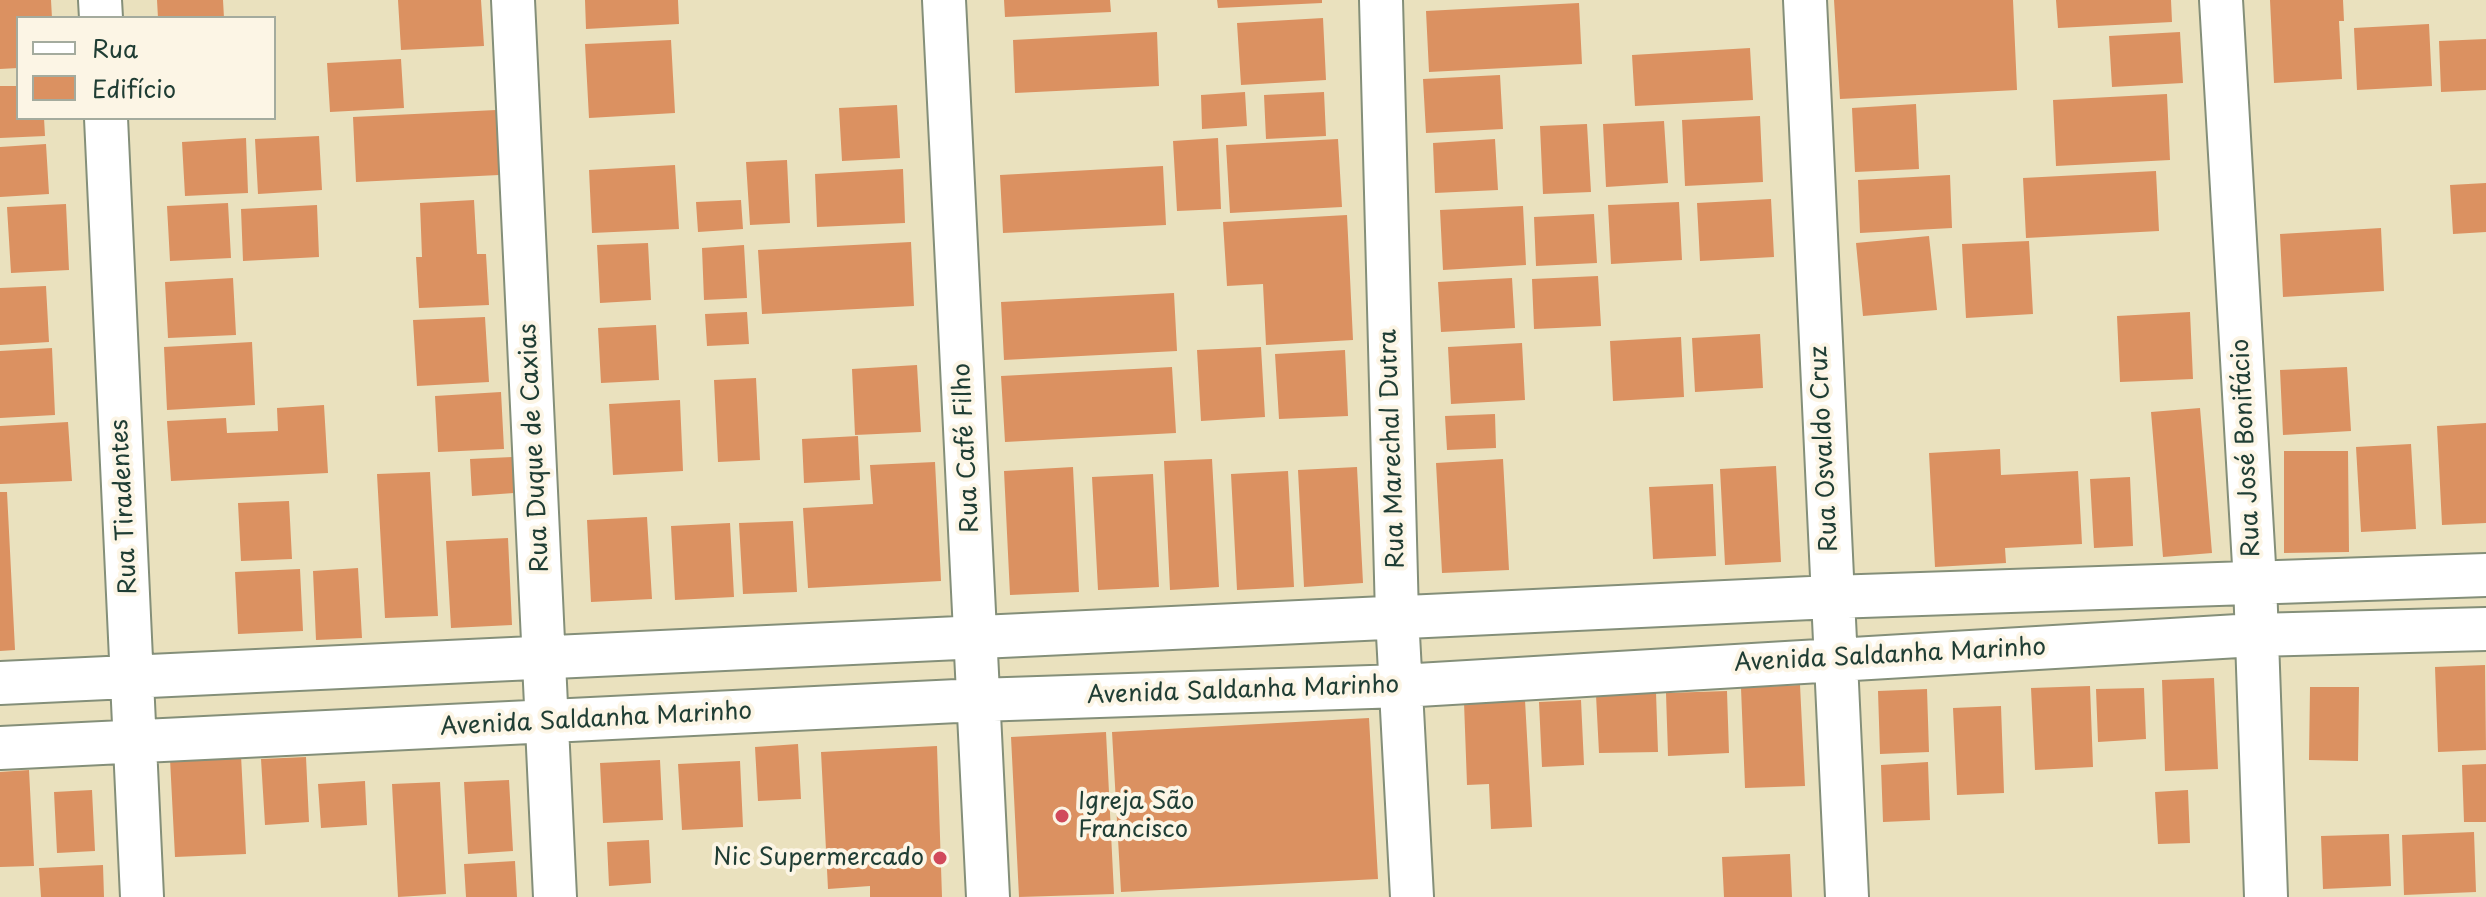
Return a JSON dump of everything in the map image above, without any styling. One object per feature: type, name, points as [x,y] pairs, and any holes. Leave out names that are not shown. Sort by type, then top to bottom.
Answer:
[{"type":"street","name":"Rua Duque de Caxias","points":[[513,0],[555,897]]},
{"type":"street","name":"Rua Café Filho","points":[[944,0],[988,897]]},
{"type":"street","name":"Rua Marechal Dutra","points":[[1381,0],[1397,616],[1412,897]]},
{"type":"street","name":"Rua Osvaldo Cruz","points":[[1805,0],[1847,897]]},
{"type":"street","name":"Rua José Bonifácio","points":[[2221,0],[2255,582],[2266,897]]},
{"type":"street","name":"Rua Tiradentes","points":[[106,120],[142,897]]},
{"type":"street","points":[[0,683],[1832,597],[2486,575]]},
{"type":"street","name":"Avenida Saldanha Marinho","points":[[0,748],[547,724],[978,700],[1401,686],[2255,635],[2486,629]]},
{"type":"building","points":[[0,0],[51,0],[52,16],[16,16],[16,68],[0,69]]},
{"type":"building","points":[[157,0],[223,0],[224,16],[158,16]]},
{"type":"building","points":[[398,0],[481,0],[484,46],[401,50]]},
{"type":"building","points":[[585,0],[678,0],[679,24],[586,29]]},
{"type":"building","points":[[1004,0],[1110,0],[1111,12],[1005,17]]},
{"type":"building","points":[[1217,0],[1322,0],[1322,3],[1218,8]]},
{"type":"building","points":[[1834,0],[2013,0],[2017,90],[1840,99]]},
{"type":"building","points":[[2056,0],[2171,0],[2172,22],[2058,28]]},
{"type":"building","points":[[2270,0],[2343,0],[2344,21],[2339,21],[2342,79],[2274,83]]},
{"type":"building","points":[[1579,3],[1582,64],[1429,72],[1426,11]]},
{"type":"building","points":[[1323,18],[1326,80],[1241,85],[1237,23]]},
{"type":"building","points":[[2429,24],[2432,86],[2357,90],[2354,28]]},
{"type":"building","points":[[1157,32],[1159,86],[1015,93],[1013,40]]},
{"type":"building","points":[[2180,32],[2183,83],[2112,87],[2109,36]]},
{"type":"building","points":[[2486,39],[2486,90],[2441,92],[2439,41]]},
{"type":"building","points":[[671,40],[675,113],[589,118],[585,44]]},
{"type":"building","points":[[1750,48],[1753,100],[1635,106],[1632,55]]},
{"type":"building","points":[[401,59],[404,108],[330,112],[327,63]]},
{"type":"building","points":[[1500,75],[1503,129],[1426,133],[1423,79]]},
{"type":"building","points":[[0,86],[16,86],[16,120],[44,120],[45,136],[0,138]]},
{"type":"building","points":[[1245,92],[1247,126],[1202,129],[1201,95]]},
{"type":"building","points":[[1324,92],[1326,136],[1266,139],[1264,95]]},
{"type":"building","points":[[2167,94],[2170,160],[2056,166],[2053,100]]},
{"type":"building","points":[[1916,104],[1919,169],[1855,172],[1852,108]]},
{"type":"building","points":[[897,105],[900,158],[842,161],[839,108]]},
{"type":"building","points":[[496,110],[499,175],[356,182],[353,117]]},
{"type":"building","points":[[1760,116],[1763,182],[1685,186],[1682,120]]},
{"type":"building","points":[[1664,121],[1668,183],[1606,187],[1603,124]]},
{"type":"building","points":[[1587,124],[1591,192],[1543,194],[1540,126]]},
{"type":"building","points":[[319,136],[322,190],[258,194],[255,139]]},
{"type":"building","points":[[246,138],[248,193],[185,196],[182,142]]},
{"type":"building","points":[[1218,138],[1221,209],[1177,211],[1173,141]]},
{"type":"building","points":[[1338,139],[1342,207],[1230,213],[1226,145]]},
{"type":"building","points":[[1495,139],[1498,190],[1435,193],[1433,143]]},
{"type":"building","points":[[46,144],[49,194],[0,197],[0,147]]},
{"type":"building","points":[[787,160],[790,223],[750,225],[746,162]]},
{"type":"building","points":[[675,165],[679,229],[592,233],[589,170]]},
{"type":"building","points":[[1163,166],[1166,225],[1003,233],[1000,175]]},
{"type":"building","points":[[903,169],[905,223],[817,227],[815,174]]},
{"type":"building","points":[[2156,171],[2159,231],[2026,238],[2023,178]]},
{"type":"building","points":[[1950,175],[1952,228],[1860,233],[1858,180]]},
{"type":"building","points":[[2486,183],[2486,232],[2453,234],[2450,185]]},
{"type":"building","points":[[1771,199],[1774,257],[1700,261],[1697,203]]},
{"type":"building","points":[[474,200],[477,254],[486,254],[489,305],[419,308],[416,257],[422,257],[420,203]]},
{"type":"building","points":[[741,200],[743,229],[698,232],[696,202]]},
{"type":"building","points":[[1679,202],[1682,260],[1611,264],[1608,205]]},
{"type":"building","points":[[228,203],[231,258],[170,261],[167,206]]},
{"type":"building","points":[[66,204],[69,270],[11,273],[7,207]]},
{"type":"building","points":[[317,205],[319,257],[243,261],[241,209]]},
{"type":"building","points":[[1523,206],[1526,265],[1443,270],[1440,210]]},
{"type":"building","points":[[1594,214],[1597,263],[1536,266],[1534,217]]},
{"type":"building","points":[[1347,215],[1353,340],[1266,345],[1263,284],[1227,286],[1223,222]]},
{"type":"building","points":[[2381,228],[2384,291],[2283,297],[2280,234]]},
{"type":"building","points":[[1929,236],[1937,310],[1863,316],[1856,243]]},
{"type":"building","points":[[2029,241],[2033,314],[1966,318],[1962,244]]},
{"type":"building","points":[[911,242],[914,306],[762,314],[758,250]]},
{"type":"building","points":[[648,243],[651,300],[600,303],[597,245]]},
{"type":"building","points":[[744,245],[747,298],[704,300],[702,248]]},
{"type":"building","points":[[1598,276],[1601,326],[1534,329],[1532,279]]},
{"type":"building","points":[[233,278],[236,335],[168,338],[165,282]]},
{"type":"building","points":[[1512,278],[1515,328],[1441,332],[1438,282]]},
{"type":"building","points":[[46,286],[49,342],[0,345],[0,288]]},
{"type":"building","points":[[1174,293],[1177,351],[1004,360],[1001,302]]},
{"type":"building","points":[[747,312],[749,344],[707,346],[705,314]]},
{"type":"building","points":[[2190,312],[2193,379],[2120,382],[2117,316]]},
{"type":"building","points":[[485,317],[489,382],[417,386],[413,320]]},
{"type":"building","points":[[656,325],[659,380],[601,383],[598,328]]},
{"type":"building","points":[[1760,334],[1763,388],[1695,392],[1692,338]]},
{"type":"building","points":[[1681,337],[1684,397],[1613,401],[1610,341]]},
{"type":"building","points":[[252,342],[255,405],[167,410],[164,347]]},
{"type":"building","points":[[1522,343],[1525,400],[1451,404],[1448,347]]},
{"type":"building","points":[[1261,347],[1265,417],[1201,421],[1197,350]]},
{"type":"building","points":[[52,348],[55,415],[0,418],[0,351]]},
{"type":"building","points":[[1345,350],[1348,416],[1279,419],[1275,354]]},
{"type":"building","points":[[917,365],[921,432],[855,435],[852,369]]},
{"type":"building","points":[[1172,367],[1176,433],[1005,442],[1001,376]]},
{"type":"building","points":[[2347,367],[2351,431],[2283,435],[2280,370]]},
{"type":"building","points":[[756,378],[760,460],[718,462],[714,380]]},
{"type":"building","points":[[501,392],[504,449],[438,452],[435,396]]},
{"type":"building","points":[[680,400],[683,471],[613,475],[609,404]]},
{"type":"building","points":[[324,405],[328,473],[171,481],[167,421],[226,418],[227,433],[278,431],[277,408]]},
{"type":"building","points":[[2200,408],[2212,553],[2163,557],[2151,412]]},
{"type":"building","points":[[1495,414],[1496,448],[1447,450],[1445,416]]},
{"type":"building","points":[[68,422],[72,481],[0,484],[0,426]]},
{"type":"building","points":[[2486,423],[2486,523],[2442,525],[2437,426]]},
{"type":"building","points":[[858,436],[860,480],[804,483],[802,439]]},
{"type":"building","points":[[2411,444],[2416,529],[2361,532],[2356,447]]},
{"type":"building","points":[[2000,449],[2001,475],[2078,471],[2082,544],[2005,548],[2006,563],[1935,567],[1929,453]]},
{"type":"building","points":[[2284,451],[2348,451],[2349,552],[2284,553]]},
{"type":"building","points":[[512,457],[514,493],[472,496],[470,459]]},
{"type":"building","points":[[1212,459],[1219,587],[1170,590],[1164,461]]},
{"type":"building","points":[[1503,459],[1509,570],[1442,573],[1436,463]]},
{"type":"building","points":[[935,462],[941,581],[808,588],[803,508],[873,504],[870,465]]},
{"type":"building","points":[[1776,466],[1781,562],[1725,565],[1720,469]]},
{"type":"building","points":[[1073,467],[1079,592],[1010,595],[1004,471]]},
{"type":"building","points":[[1357,467],[1363,583],[1304,587],[1298,470]]},
{"type":"building","points":[[1288,471],[1294,587],[1237,590],[1231,474]]},
{"type":"building","points":[[430,472],[438,616],[385,618],[377,474]]},
{"type":"building","points":[[1153,474],[1159,587],[1098,590],[1092,477]]},
{"type":"building","points":[[2130,477],[2133,546],[2094,548],[2090,479]]},
{"type":"building","points":[[1713,484],[1716,556],[1653,559],[1649,487]]},
{"type":"building","points":[[0,492],[7,492],[15,650],[0,651]]},
{"type":"building","points":[[289,501],[292,559],[241,561],[238,503]]},
{"type":"building","points":[[647,517],[652,599],[591,602],[587,520]]},
{"type":"building","points":[[793,521],[797,592],[743,594],[739,523]]},
{"type":"building","points":[[730,523],[734,597],[675,600],[671,526]]},
{"type":"building","points":[[508,538],[512,625],[451,628],[446,541]]},
{"type":"building","points":[[358,568],[362,638],[316,640],[313,571]]},
{"type":"building","points":[[300,569],[303,631],[238,634],[235,572]]},
{"type":"building","points":[[2485,665],[2486,750],[2438,752],[2435,667]]},
{"type":"building","points":[[2214,678],[2218,769],[2165,771],[2162,680]]},
{"type":"building","points":[[1800,685],[1805,786],[1745,788],[1741,688]]},
{"type":"building","points":[[2090,686],[2093,767],[2035,770],[2031,688]]},
{"type":"building","points":[[2310,687],[2359,687],[2358,761],[2309,760]]},
{"type":"building","points":[[2144,688],[2146,739],[2098,742],[2096,689]]},
{"type":"building","points":[[1927,689],[1929,752],[1880,754],[1878,691]]},
{"type":"building","points":[[1727,691],[1729,753],[1668,756],[1666,693]]},
{"type":"building","points":[[1656,692],[1658,752],[1599,753],[1596,695]]},
{"type":"building","points":[[1525,700],[1532,827],[1491,829],[1489,784],[1467,785],[1464,702]]},
{"type":"building","points":[[1581,700],[1584,765],[1542,767],[1539,702]]},
{"type":"building","points":[[2001,706],[2004,793],[1957,795],[1953,708]]},
{"type":"building","points":[[1369,718],[1378,879],[1121,892],[1112,732]]},
{"type":"building","name":"Igreja São Francisco","points":[[1106,732],[1114,894],[1019,897],[1011,737]]},
{"type":"building","points":[[798,744],[801,799],[758,801],[755,747]]},
{"type":"building","points":[[937,746],[942,897],[870,897],[870,886],[828,889],[821,752]]},
{"type":"building","points":[[241,755],[246,854],[175,857],[170,759]]},
{"type":"building","points":[[306,757],[309,822],[265,825],[261,759]]},
{"type":"building","points":[[660,760],[663,820],[603,823],[600,763]]},
{"type":"building","points":[[740,761],[743,827],[682,830],[678,764]]},
{"type":"building","points":[[1928,762],[1930,820],[1883,822],[1881,765]]},
{"type":"building","points":[[2486,764],[2486,822],[2464,822],[2462,765]]},
{"type":"building","points":[[29,770],[34,866],[0,867],[0,772]]},
{"type":"building","points":[[509,780],[513,851],[468,854],[464,782]]},
{"type":"building","points":[[365,781],[367,825],[321,828],[318,784]]},
{"type":"building","points":[[440,782],[446,894],[398,897],[392,784]]},
{"type":"building","points":[[92,790],[95,851],[57,853],[54,792]]},
{"type":"building","points":[[2188,790],[2190,843],[2158,844],[2155,792]]},
{"type":"building","points":[[2474,832],[2476,892],[2404,895],[2402,835]]},
{"type":"building","points":[[2389,834],[2391,886],[2323,889],[2321,836]]},
{"type":"building","points":[[649,840],[651,883],[609,886],[607,842]]},
{"type":"building","points":[[1790,854],[1792,897],[1724,897],[1722,857]]},
{"type":"building","points":[[515,861],[517,897],[466,897],[464,864]]},
{"type":"building","points":[[103,865],[104,897],[41,897],[39,868]]},
{"type":"place","name":"Igreja São Francisco","points":[[1062,816]]},
{"type":"place","name":"Nic Supermercado","points":[[940,858]]}]
